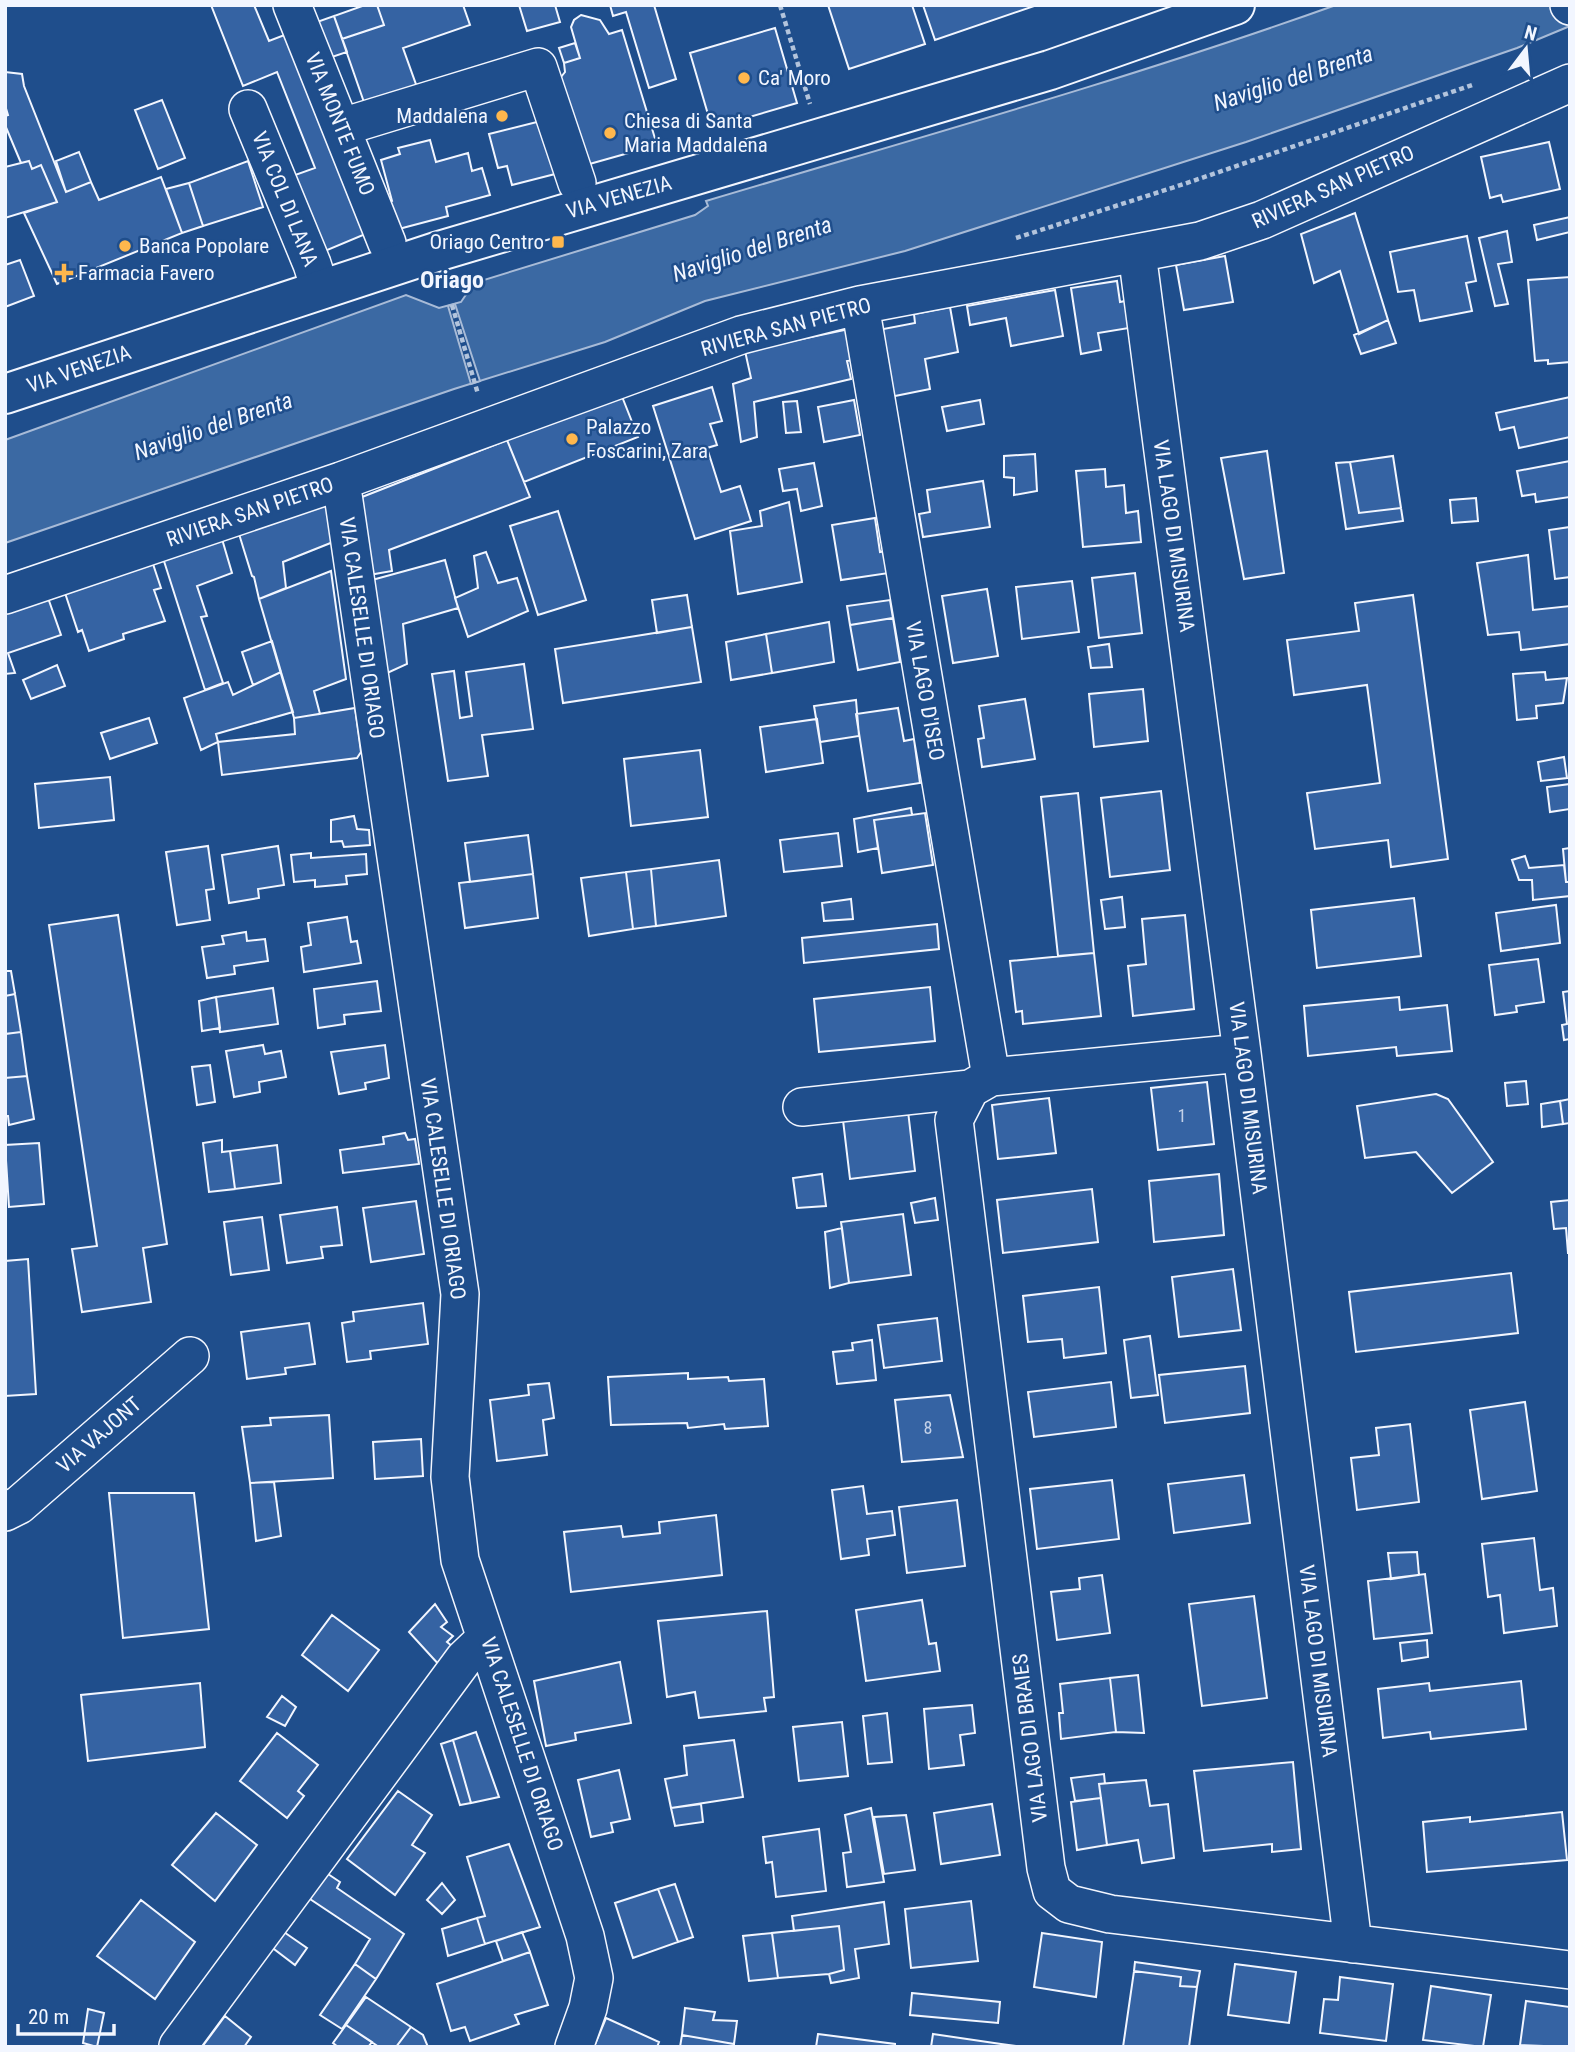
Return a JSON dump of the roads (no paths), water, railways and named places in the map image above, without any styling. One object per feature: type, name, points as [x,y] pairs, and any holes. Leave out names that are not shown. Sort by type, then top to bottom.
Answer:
[{"type":"main road","name":"VIA VENEZIA","points":[[5,394],[320,289],[628,194],[1050,70],[1225,7]]},
{"type":"street","name":"VIA MONTE FUMO","points":[[292,5],[387,243]]},
{"type":"street","points":[[339,120],[538,67],[577,183]]},
{"type":"street","name":"RIVIERA SAN PIETRO","points":[[5,595],[341,481],[741,335],[860,305],[1200,241],[1262,220],[1570,83]]},
{"type":"street","name":"VIA COL DI LANA","points":[[248,109],[320,289]]},
{"type":"street","name":"VIA LAGO DI MISURINA","points":[[1137,253],[1242,1053],[1353,1944]]},
{"type":"street","name":"VIA LAGO D'ISEO","points":[[860,305],[981,1084]]},
{"type":"street","name":"VIA CALESELLE DI ORIAGO","points":[[341,481],[460,1294],[450,1477],[460,1560],[587,1947],[594,1978],[588,2008],[573,2047]]},
{"type":"street","points":[[802,1107],[1242,1053]]},
{"type":"street","name":"VIA LAGO DI BRAIES","points":[[981,1084],[954,1120],[1046,1868],[1052,1891],[1069,1904],[1110,1914],[1570,1970]]},
{"type":"street","name":"VIA VAJONT","points":[[5,1512],[19,1505],[190,1356]]},
{"type":"street","points":[[178,2046],[464,1659],[486,1637]]},
{"type":"water","name":"Naviglio del Brenta","points":[[1336,5],[1570,5],[1570,26],[1517,48],[1246,142],[905,251],[705,301],[605,342],[454,389],[5,543],[5,440],[406,295],[439,308],[461,302],[474,283],[695,215],[708,206],[706,201],[1101,83]]},
{"type":"place","name":"Ca' Moro","points":[[744,78]]},
{"type":"place","name":"Maddalena","points":[[502,116]]},
{"type":"place","name":"Chiesa di Santa Maria Maddalena","points":[[610,133]]},
{"type":"place","name":"Oriago Centro","points":[[558,242]]},
{"type":"place","name":"Banca Popolare","points":[[125,246]]},
{"type":"place","name":"Farmacia Favero","points":[[64,273]]},
{"type":"place","name":"Palazzo Foscarini, Zara","points":[[572,439]]},
{"type":"district","name":"Oriago","points":[[452,280]]}]
